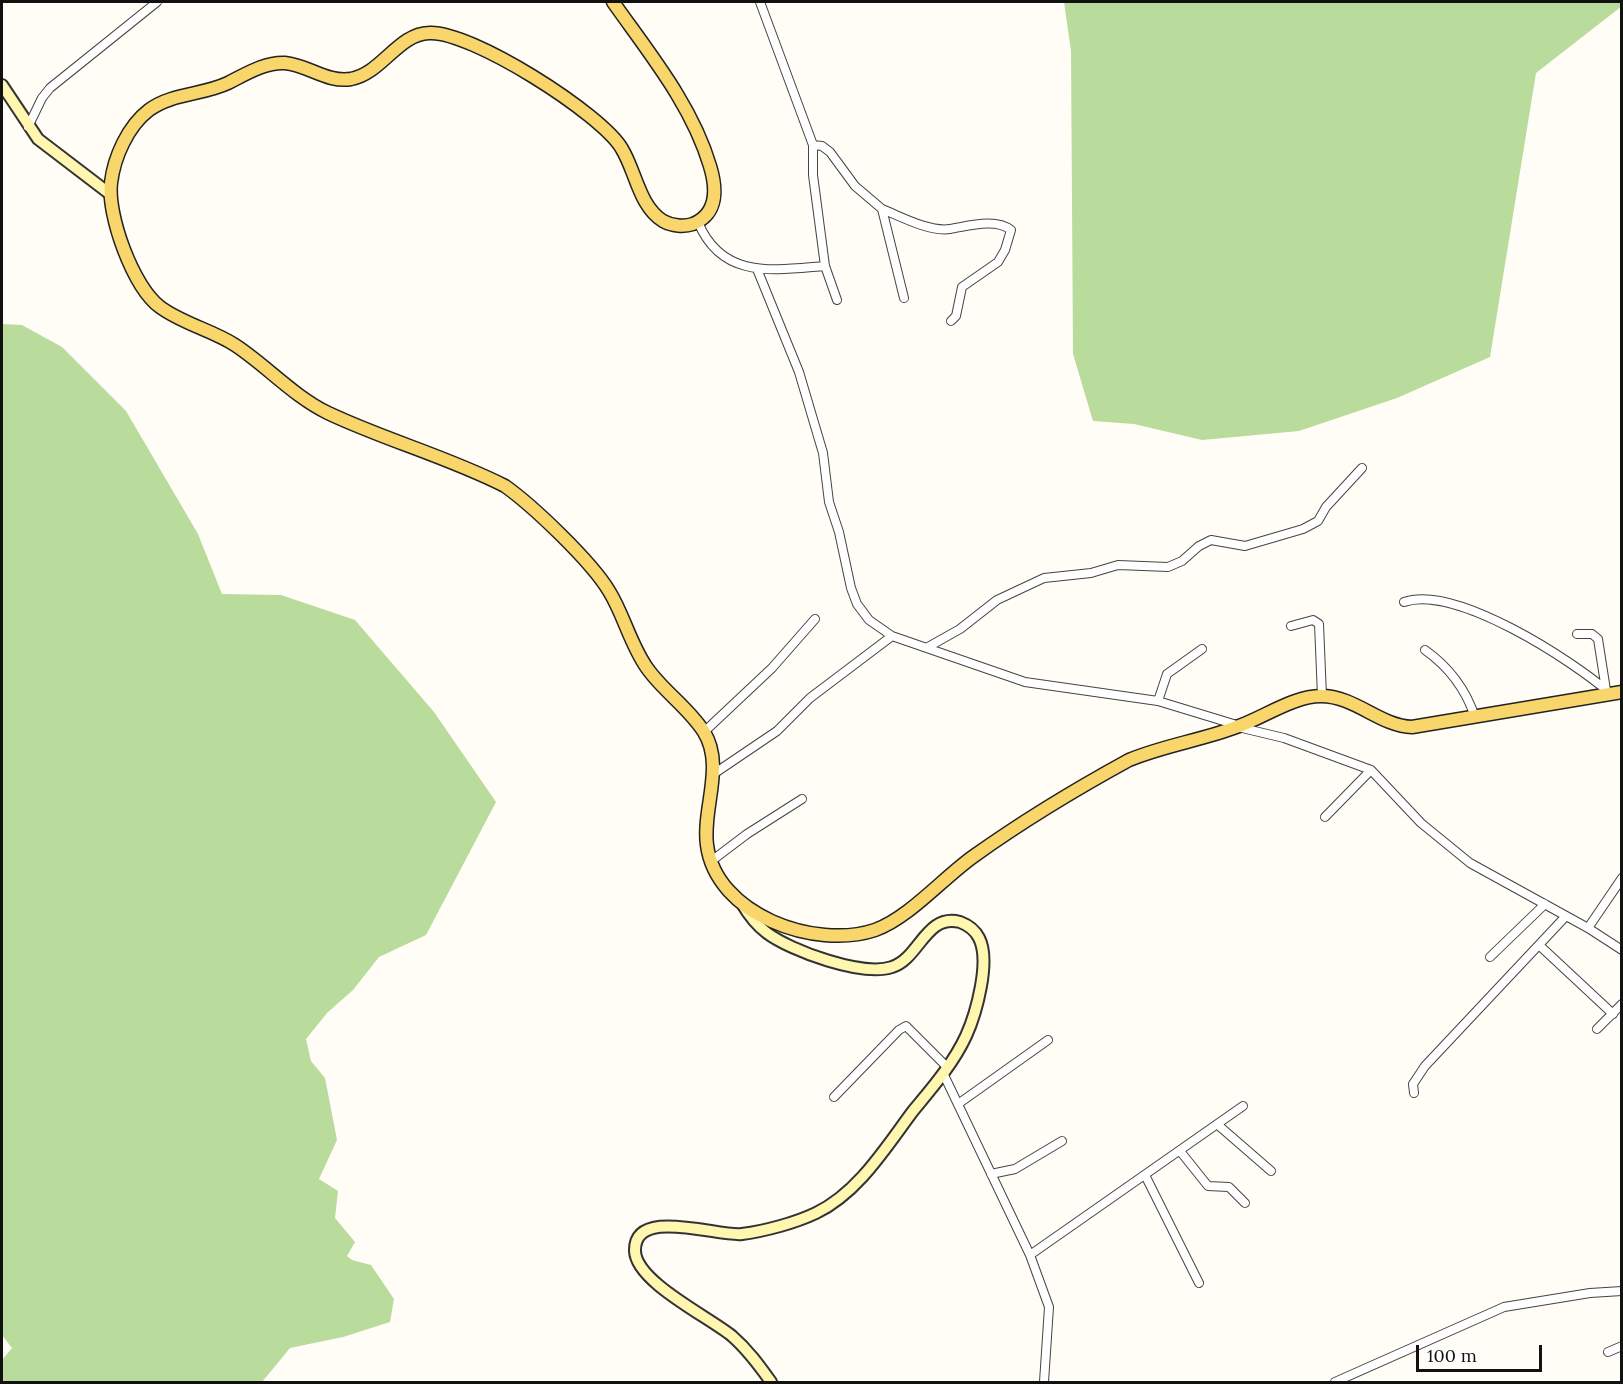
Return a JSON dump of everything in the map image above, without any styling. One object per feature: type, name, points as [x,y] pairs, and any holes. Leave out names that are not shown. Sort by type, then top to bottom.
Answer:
[{"type":"main road","points":[[613,2],[678,97],[701,141],[715,182],[710,213],[698,222],[685,226],[665,222],[651,210],[636,182],[622,147],[556,92],[502,57],[460,39],[429,33],[417,35],[369,72],[353,79],[338,80],[298,65],[274,63],[214,90],[163,101],[145,113],[131,129],[117,159],[110,194],[112,214],[130,263],[156,304],[238,346],[282,382],[327,412],[485,476],[523,499],[607,587],[644,664],[704,732],[711,752],[712,774],[706,838],[710,862],[721,881],[741,902],[756,924],[782,942],[838,963],[861,968],[884,969],[895,966],[906,958],[941,922],[958,922],[970,927],[978,937],[982,947],[981,984],[966,1035],[945,1070],[855,1183],[832,1203],[814,1214],[742,1234],[722,1234],[666,1226],[646,1230],[639,1238],[635,1248],[636,1259],[642,1270],[656,1283],[730,1335],[752,1355],[771,1383]]},
{"type":"main road","points":[[2,85],[28,127],[46,147],[110,194]]},
{"type":"main road","points":[[741,902],[788,929],[811,934],[838,937],[874,930],[895,919],[972,857],[1088,783],[1148,752],[1239,726],[1304,700],[1322,696],[1349,702],[1406,726],[1423,726],[1613,692]]},
{"type":"street","points":[[28,127],[42,98],[50,88],[157,2]]},
{"type":"street","points":[[760,2],[813,145],[813,175],[825,266],[837,300]]},
{"type":"street","points":[[813,145],[822,146],[830,152],[855,186],[882,209],[928,226],[947,230],[996,224],[1011,230],[1005,250],[998,262],[962,287],[956,316],[951,321]]},
{"type":"street","points":[[882,209],[904,298]]},
{"type":"street","points":[[698,222],[711,245],[739,263],[768,271],[825,266]]},
{"type":"street","points":[[757,269],[799,372],[826,467],[829,502],[839,532],[854,597],[869,620],[892,636],[1025,682],[1158,701],[1293,741],[1371,770],[1447,847],[1470,863],[1588,928],[1622,950]]},
{"type":"street","points":[[928,647],[960,629],[997,600],[1044,579],[1091,573],[1118,565],[1168,567],[1182,561],[1206,542],[1217,540],[1245,546],[1303,529],[1318,521],[1326,507],[1362,468]]},
{"type":"street","points":[[1404,602],[1416,598],[1449,601],[1480,613],[1613,692]]},
{"type":"street","points":[[704,732],[772,668],[815,619]]},
{"type":"street","points":[[1291,626],[1313,620],[1319,624],[1322,696]]},
{"type":"street","points":[[1577,634],[1592,634],[1597,637],[1613,692]]},
{"type":"street","points":[[712,774],[777,731],[810,698],[892,636]]},
{"type":"street","points":[[1158,701],[1167,674],[1202,649]]},
{"type":"street","points":[[1425,650],[1455,679],[1468,699],[1475,717]]},
{"type":"street","points":[[1325,817],[1371,770]]},
{"type":"street","points":[[710,862],[747,834],[802,800]]},
{"type":"street","points":[[1588,928],[1622,878]]},
{"type":"street","points":[[1490,957],[1545,904]]},
{"type":"street","points":[[1414,1093],[1413,1084],[1425,1066],[1503,980],[1566,916]]},
{"type":"street","points":[[1539,945],[1613,1014]]},
{"type":"street","points":[[1597,1029],[1622,1004]]},
{"type":"street","points":[[834,1097],[899,1030],[906,1026],[945,1070],[958,1104],[1030,1255],[1050,1307],[1044,1383]]},
{"type":"street","points":[[958,1104],[1048,1040]]},
{"type":"street","points":[[1030,1255],[1243,1106]]},
{"type":"street","points":[[1218,1125],[1271,1172]]},
{"type":"street","points":[[991,1174],[1015,1169],[1062,1141]]},
{"type":"street","points":[[1180,1151],[1208,1186],[1229,1187],[1245,1203]]},
{"type":"street","points":[[1145,1175],[1199,1283]]},
{"type":"street","points":[[1335,1383],[1504,1307],[1590,1293],[1622,1291]]},
{"type":"street","points":[[1608,1352],[1622,1347]]},
{"type":"green space","points":[[1064,2],[1621,2],[1622,6],[1536,73],[1490,357],[1397,398],[1299,431],[1202,440],[1134,424],[1093,421],[1073,354],[1071,51]]},
{"type":"green space","points":[[2,324],[22,325],[62,347],[126,411],[198,534],[222,594],[281,595],[355,620],[434,712],[496,802],[426,935],[379,957],[353,990],[327,1013],[306,1039],[311,1061],[325,1078],[337,1140],[319,1179],[338,1191],[335,1218],[355,1242],[347,1256],[352,1260],[371,1265],[394,1299],[390,1322],[343,1337],[290,1348],[262,1382],[2,1382],[2,1360],[12,1348],[2,1335]]}]
